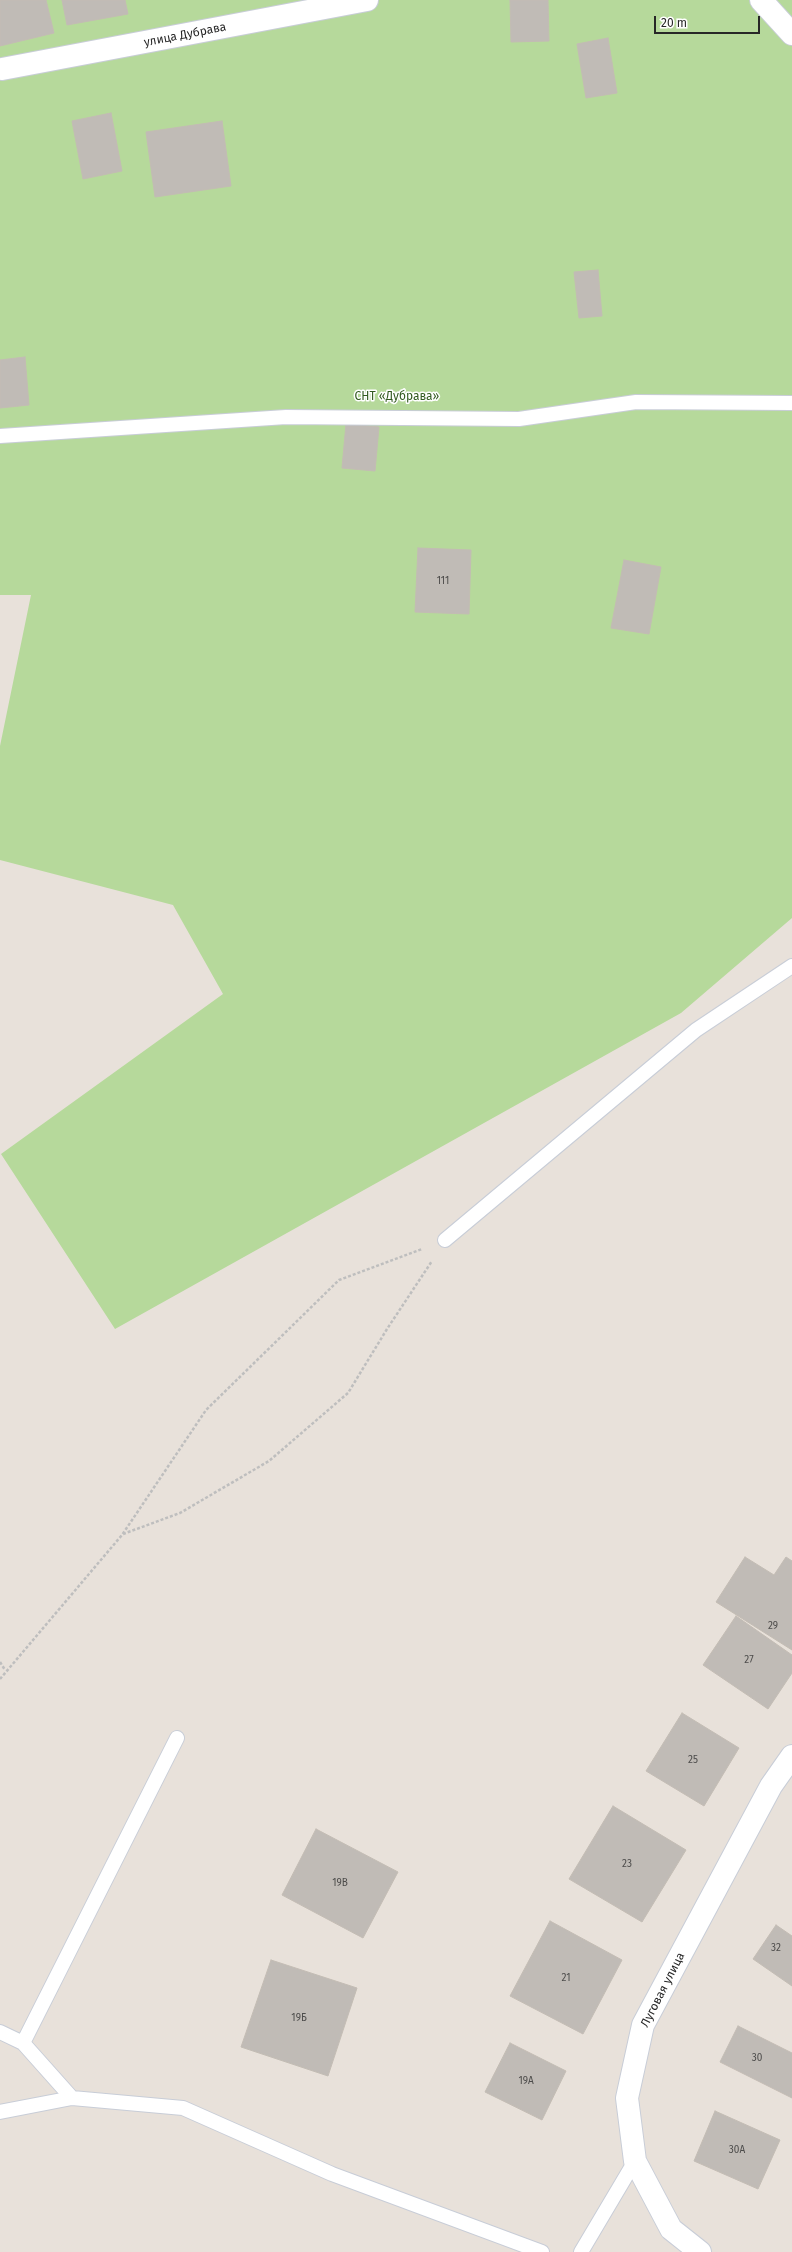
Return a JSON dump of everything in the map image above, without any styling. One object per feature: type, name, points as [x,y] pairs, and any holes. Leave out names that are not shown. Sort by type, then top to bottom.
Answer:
[{"type":"street","name":"улица Дубрава","points":[[2,69],[367,0]]},
{"type":"street","points":[[761,0],[792,34]]},
{"type":"street","name":"Луговая улица","points":[[700,2252],[670,2229],[635,2161],[627,2098],[643,2025],[771,1786],[792,1756]]},
{"type":"lane","points":[[0,436],[286,417],[519,419],[636,402],[792,403]]},
{"type":"lane","points":[[445,1240],[696,1030],[792,966]]},
{"type":"lane","points":[[23,2043],[177,1738]]},
{"type":"lane","points":[[0,2032],[23,2043],[72,2098]]},
{"type":"lane","points":[[0,2112],[72,2098],[183,2108],[332,2174],[542,2252]]},
{"type":"lane","points":[[581,2252],[635,2161]]},
{"type":"path","points":[[122,1535],[180,1514],[269,1461],[348,1393],[387,1329],[445,1240]]},
{"type":"path","points":[[0,1679],[5,1670],[122,1535],[206,1410],[339,1280],[445,1240]]},
{"type":"path","points":[[0,1662],[5,1670]]},
{"type":"green space","name":"СНТ «Дубрава»","points":[[0,0],[792,0],[792,918],[681,1013],[115,1329],[1,1154],[223,994],[173,905],[0,860],[0,746],[31,595],[0,595]]},
{"type":"building","points":[[0,0],[46,0],[54,33],[0,46]]},
{"type":"building","points":[[62,0],[125,0],[128,14],[67,25]]},
{"type":"building","points":[[510,0],[548,0],[549,41],[511,42]]},
{"type":"building","points":[[608,38],[617,93],[586,98],[577,44]]},
{"type":"building","points":[[111,113],[122,171],[83,179],[72,121]]},
{"type":"building","points":[[222,121],[231,186],[155,197],[146,132]]},
{"type":"building","points":[[598,270],[602,316],[579,318],[574,272]]},
{"type":"building","points":[[25,357],[29,405],[0,408],[0,360]]},
{"type":"building","points":[[346,424],[379,427],[375,471],[342,468]]},
{"type":"building","points":[[418,548],[471,550],[469,614],[415,612]]},
{"type":"building","points":[[624,560],[661,567],[649,634],[611,628]]},
{"type":"building","points":[[745,1557],[774,1575],[786,1557],[792,1561],[792,1650],[716,1602]]},
{"type":"building","points":[[736,1616],[792,1655],[792,1673],[768,1709],[703,1665]]},
{"type":"building","points":[[682,1713],[739,1748],[704,1806],[646,1771]]},
{"type":"building","points":[[613,1806],[686,1850],[642,1922],[569,1879]]},
{"type":"building","points":[[316,1829],[398,1872],[363,1938],[282,1895]]},
{"type":"building","points":[[550,1921],[622,1960],[583,2034],[510,1996]]},
{"type":"building","points":[[776,1925],[792,1936],[792,1986],[753,1959]]},
{"type":"building","points":[[271,1960],[357,1988],[328,2076],[241,2047]]},
{"type":"building","points":[[738,2026],[792,2053],[792,2098],[720,2062]]},
{"type":"building","points":[[510,2043],[566,2071],[542,2120],[485,2092]]},
{"type":"building","points":[[715,2111],[780,2140],[758,2189],[694,2161]]}]
